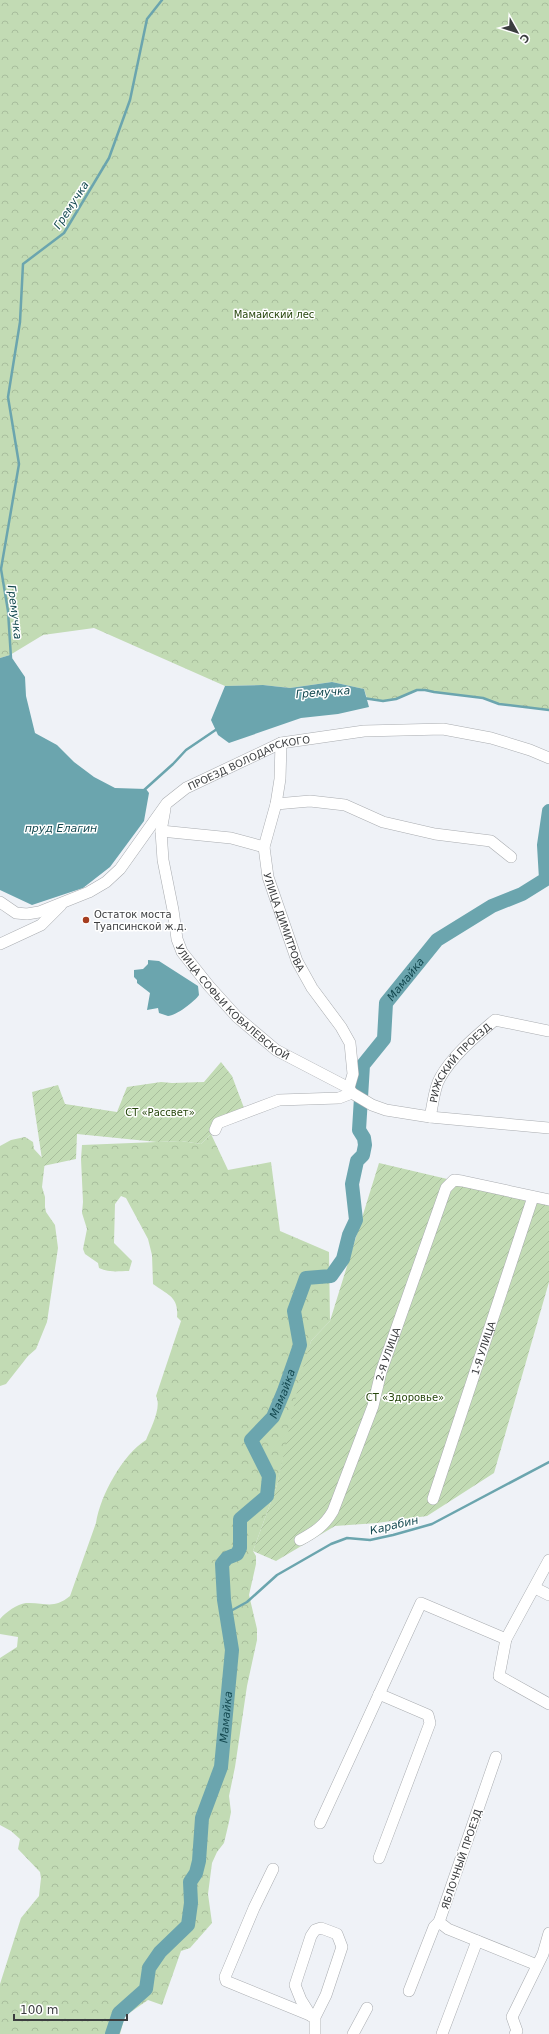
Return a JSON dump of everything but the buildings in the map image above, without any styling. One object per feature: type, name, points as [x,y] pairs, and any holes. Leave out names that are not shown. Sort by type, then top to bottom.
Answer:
[{"type":"street","name":"ПРОЕЗД ВОЛОДАРСКОГО","points":[[0,902],[16,913],[27,914],[62,903],[100,886],[120,869],[167,803],[186,788],[281,743],[364,732],[443,729],[491,738],[530,750],[549,758]]},
{"type":"street","name":"УЛИЦА ДИМИТРОВА","points":[[281,743],[280,779],[276,804],[264,847],[268,877],[297,961],[312,988],[341,1027],[350,1043],[353,1074],[352,1092]]},
{"type":"street","points":[[276,804],[310,801],[345,805],[383,822],[435,834],[491,841],[511,857]]},
{"type":"street","name":"УЛИЦА СОФЬИ КОВАЛЕВСКОЙ","points":[[167,803],[161,831],[162,860],[173,910],[177,940],[182,952],[209,986],[237,1017],[276,1050],[352,1092],[372,1105],[386,1110],[430,1117],[549,1128]]},
{"type":"street","points":[[161,831],[231,838],[264,847]]},
{"type":"street","points":[[0,944],[41,925],[62,903]]},
{"type":"street","name":"РИЖСКИЙ ПРОЕЗД","points":[[430,1117],[439,1079],[466,1047],[495,1020],[549,1031]]},
{"type":"street","points":[[216,1130],[218,1123],[279,1100],[339,1098],[352,1092]]},
{"type":"street","name":"2-Я УЛИЦА","points":[[300,1540],[319,1529],[327,1522],[333,1511],[373,1406],[381,1372],[446,1188],[454,1180],[533,1197]]},
{"type":"street","points":[[533,1197],[549,1200]]},
{"type":"street","name":"1-Я УЛИЦА","points":[[433,1499],[533,1197]]},
{"type":"street","points":[[549,1560],[506,1639],[499,1676],[549,1704]]},
{"type":"street","points":[[535,1588],[549,1595]]},
{"type":"street","points":[[320,1823],[421,1603],[506,1639]]},
{"type":"street","points":[[378,1858],[430,1723],[428,1715],[379,1694]]},
{"type":"street","name":"ЯБЛОЧНЫЙ ПРОЕЗД","points":[[496,1757],[439,1922],[448,1929],[537,1965]]},
{"type":"street","points":[[274,1869],[254,1908],[225,1977],[226,1981],[313,2017]]},
{"type":"street","points":[[409,1991],[434,1927],[439,1922]]},
{"type":"street","points":[[313,2017],[326,1995],[342,1947],[337,1934],[321,1928],[314,1930],[311,1936],[295,1985],[301,2000],[313,2017],[315,2034]]},
{"type":"street","points":[[516,2034],[517,2031],[512,2017],[537,1965],[546,1955],[549,1933]]},
{"type":"street","points":[[442,2034],[477,1941]]},
{"type":"street","points":[[353,2034],[367,2008]]},
{"type":"green space","name":"Мамайский лес","points":[[0,0],[549,0],[549,710],[499,704],[483,698],[425,690],[417,690],[396,699],[383,701],[367,698],[364,689],[332,682],[290,688],[263,685],[225,686],[94,628],[43,635],[10,655],[0,658]]},
{"type":"green space","name":"СТ «Рассвет»","points":[[221,1062],[232,1076],[244,1108],[219,1119],[211,1134],[201,1144],[181,1141],[157,1142],[77,1134],[76,1159],[43,1166],[32,1092],[58,1085],[65,1104],[117,1112],[127,1087],[161,1082],[204,1082]]},
{"type":"green space","points":[[211,1134],[228,1170],[271,1162],[280,1231],[329,1252],[330,1321],[311,1341],[277,1485],[253,1551],[256,1556],[256,1564],[249,1595],[257,1629],[257,1640],[247,1686],[235,1767],[229,1796],[231,1812],[229,1822],[224,1843],[217,1852],[212,1863],[208,1894],[212,1923],[190,1948],[181,1951],[162,2005],[148,2000],[125,2016],[120,2034],[0,2034],[0,1984],[21,1918],[39,1896],[41,1878],[40,1872],[18,1849],[20,1839],[11,1831],[0,1825],[0,1658],[17,1647],[18,1637],[0,1634],[0,1619],[19,1605],[26,1603],[54,1604],[59,1603],[70,1596],[96,1523],[102,1501],[121,1465],[137,1446],[146,1440],[153,1424],[158,1406],[156,1396],[181,1321],[177,1317],[176,1305],[171,1297],[153,1284],[152,1255],[148,1239],[126,1198],[121,1196],[115,1204],[114,1243],[132,1261],[129,1271],[103,1270],[99,1268],[98,1263],[85,1254],[83,1249],[87,1229],[82,1213],[82,1145],[181,1141],[201,1144]]},
{"type":"green space","points":[[25,1137],[33,1142],[34,1149],[45,1161],[42,1187],[45,1197],[46,1212],[55,1225],[58,1248],[47,1322],[36,1349],[28,1356],[6,1384],[0,1386],[0,1146],[11,1140]]},
{"type":"green space","name":"СТ «Здоровье»","points":[[379,1163],[549,1203],[549,1282],[494,1473],[427,1516],[377,1523],[335,1526],[276,1561],[253,1551],[277,1485],[300,1378],[311,1341],[330,1321]]},
{"type":"water","name":"пруд Елагин","points":[[10,655],[25,677],[26,696],[35,733],[57,745],[74,762],[94,777],[115,788],[146,789],[149,793],[144,821],[110,867],[83,888],[32,905],[0,890],[0,658]]},
{"type":"water","points":[[332,682],[364,689],[369,707],[338,714],[301,718],[229,743],[218,735],[211,720],[225,686],[263,685],[290,688]]},
{"type":"water","points":[[148,960],[159,961],[198,986],[199,995],[194,1001],[176,1014],[168,1016],[159,1013],[158,1008],[147,1010],[150,993],[137,983],[137,980],[134,977],[134,970],[143,969],[148,964]]},
{"type":"waterway","name":"Гремучка","points":[[11,658],[8,611],[1,569],[19,464],[8,397],[20,322],[23,264],[64,233],[109,158],[130,100],[147,19],[162,0]]},
{"type":"waterway","name":"Гремучка","points":[[363,698],[383,701],[396,699],[417,690],[425,690],[483,698],[499,704],[549,710]]},
{"type":"waterway","name":"Гремучка","points":[[143,791],[186,750],[217,729]]},
{"type":"waterway","name":"Мамайка","points":[[112,2034],[119,2013],[146,1989],[149,1968],[160,1952],[188,1925],[191,1903],[190,1882],[196,1873],[199,1861],[202,1818],[221,1767],[232,1650],[224,1600],[222,1564],[227,1558],[237,1554],[240,1548],[240,1519],[267,1496],[269,1476],[251,1440],[273,1417],[300,1345],[294,1311],[306,1278],[331,1276],[343,1259],[349,1235],[356,1220],[352,1184],[357,1161],[363,1155],[365,1145],[364,1138],[359,1130],[363,1065],[384,1039],[386,1003],[437,940],[492,906],[522,894],[546,879],[544,845],[549,811]]},
{"type":"waterway","name":"Карабин","points":[[227,1613],[247,1602],[277,1575],[331,1544],[347,1538],[370,1540],[432,1524],[549,1462]]},
{"type":"place","name":"Остаток моста Туапсинской ж.д.","points":[[86,920]]}]
